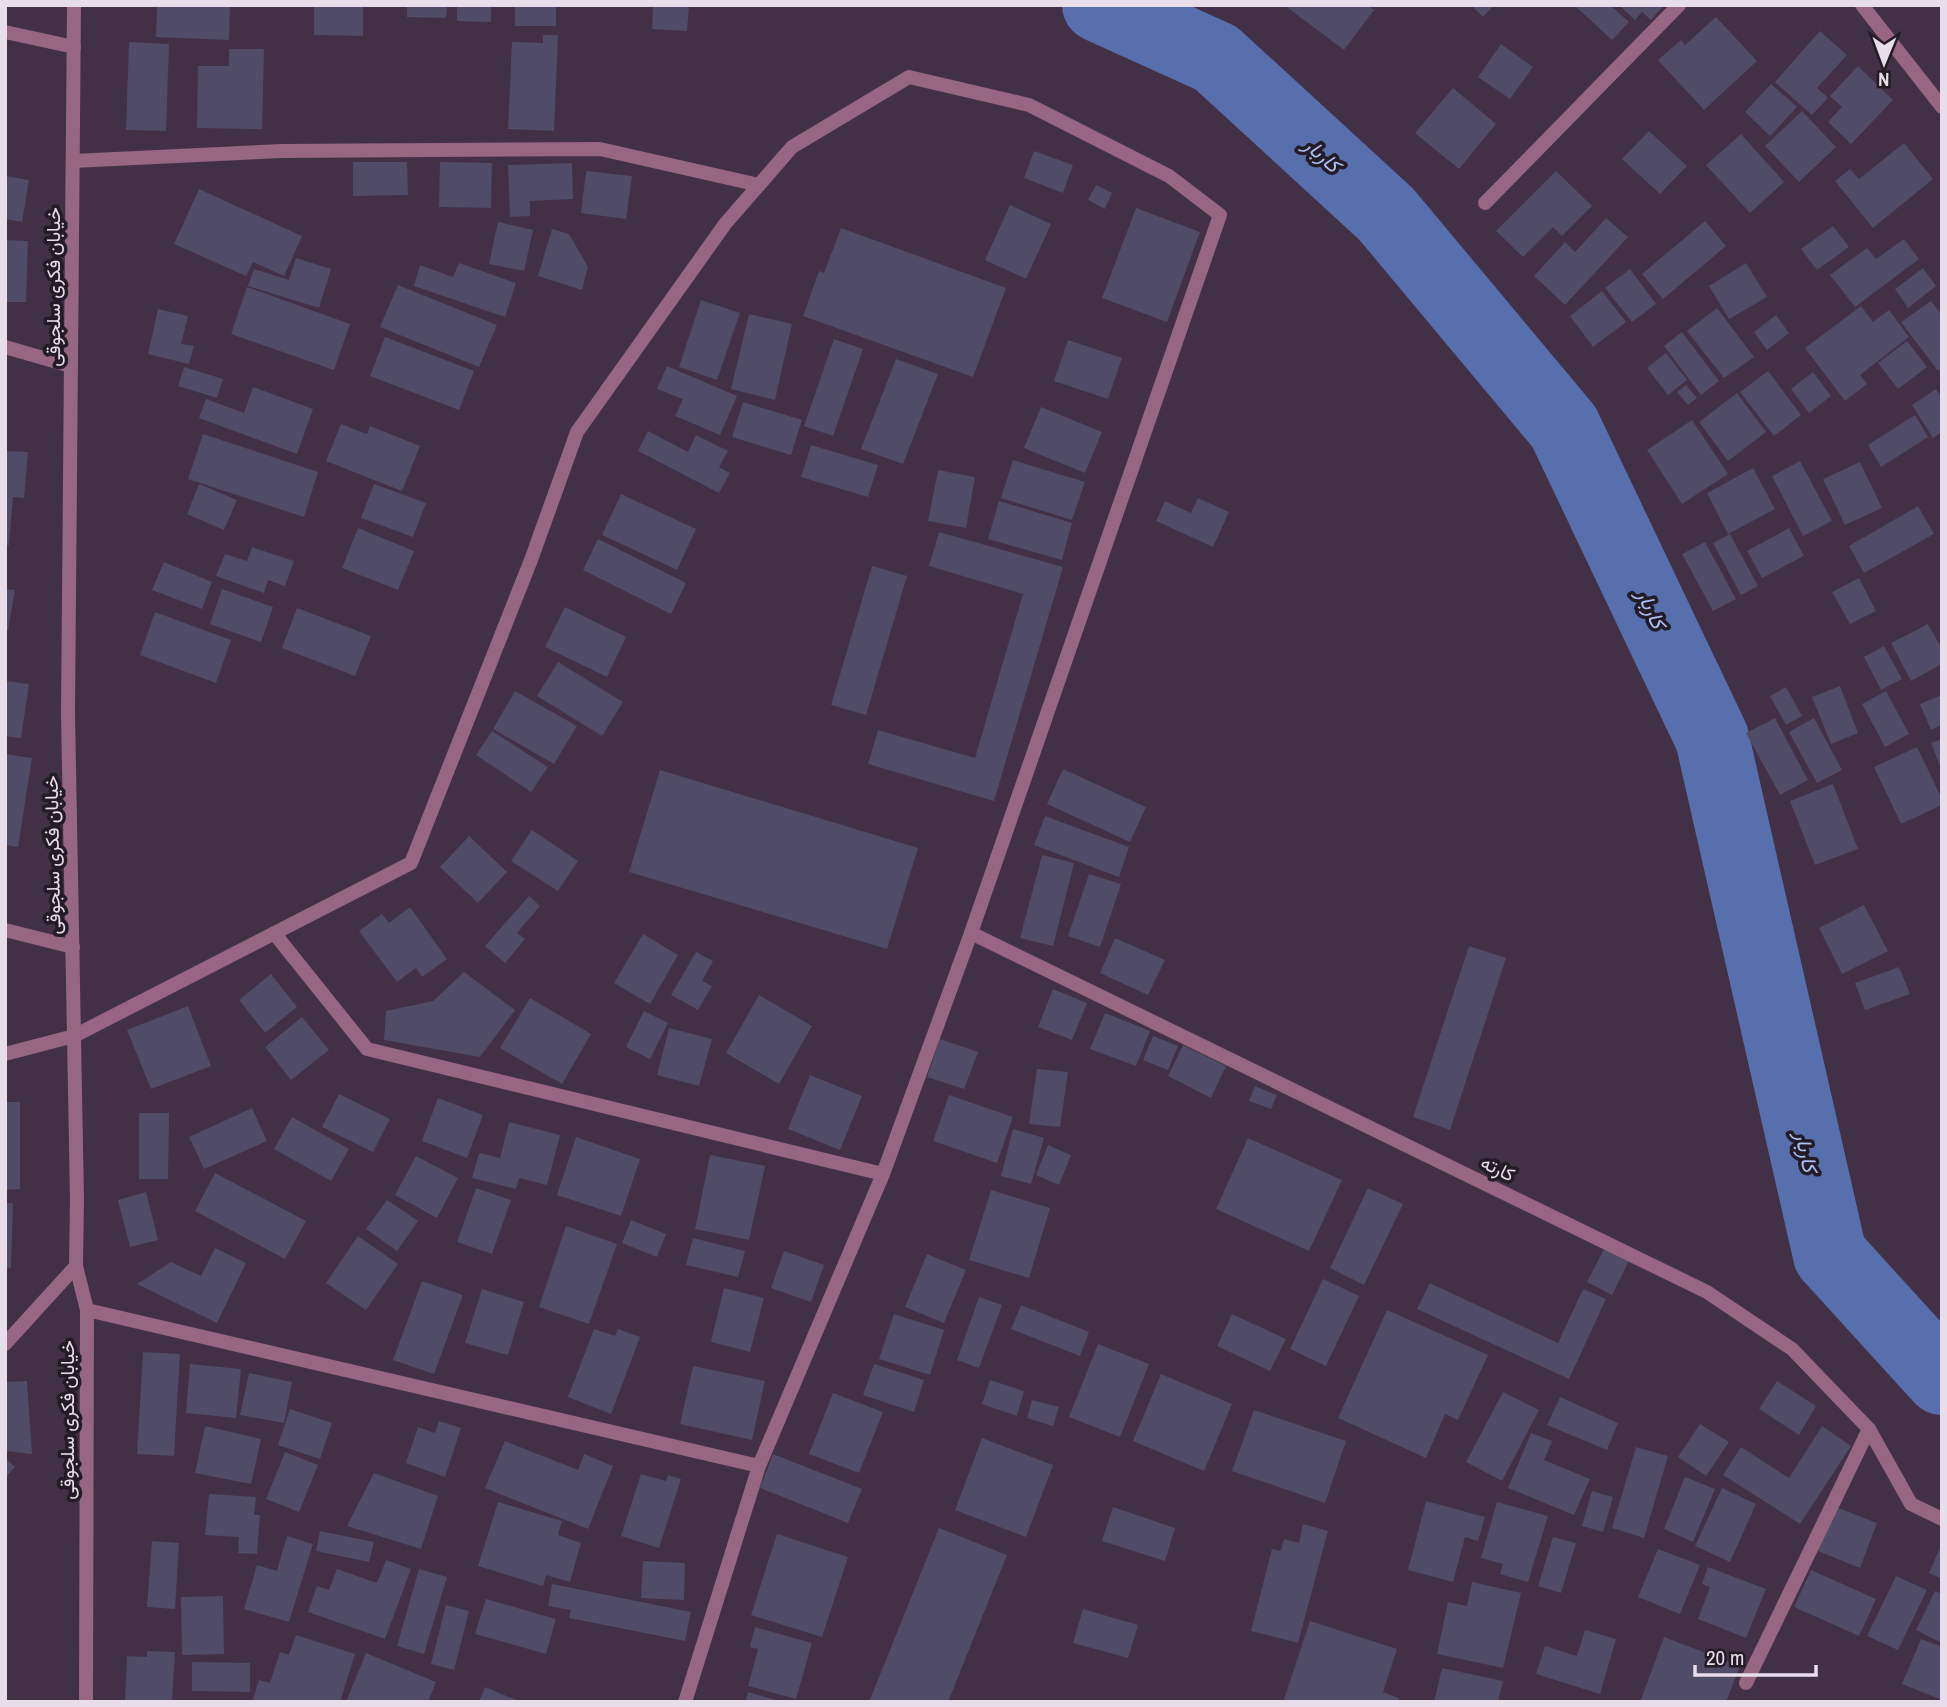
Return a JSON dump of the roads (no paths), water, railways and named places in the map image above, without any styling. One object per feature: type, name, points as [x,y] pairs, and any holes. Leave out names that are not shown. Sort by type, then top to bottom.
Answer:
[{"type":"street","name":"خیابان فکری سلجوقی","points":[[74,5],[68,713],[76,1266],[87,1310],[86,1702]]},
{"type":"street","points":[[1485,203],[1679,5]]},
{"type":"street","points":[[1862,5],[1942,107]]},
{"type":"street","points":[[5,32],[74,47]]},
{"type":"street","points":[[5,1054],[74,1036],[411,863],[578,432],[725,224],[792,147],[909,78],[1029,105],[1169,176],[1220,215],[971,933],[883,1174],[759,1466],[685,1702]]},
{"type":"street","points":[[73,161],[281,151],[600,149],[759,185]]},
{"type":"street","points":[[5,347],[72,366]]},
{"type":"street","points":[[5,930],[72,947]]},
{"type":"street","points":[[274,933],[367,1049],[883,1174]]},
{"type":"street","name":"کارته","points":[[971,933],[1707,1292],[1792,1349],[1869,1429],[1911,1504],[1942,1520]]},
{"type":"street","points":[[5,1344],[76,1266]]},
{"type":"street","points":[[87,1310],[759,1466]]},
{"type":"street","points":[[1746,1683],[1869,1429]]},
{"type":"waterway","name":"کاربار","points":[[1099,5],[1216,58],[1386,214],[1564,427],[1712,738],[1830,1255],[1942,1378]]}]
